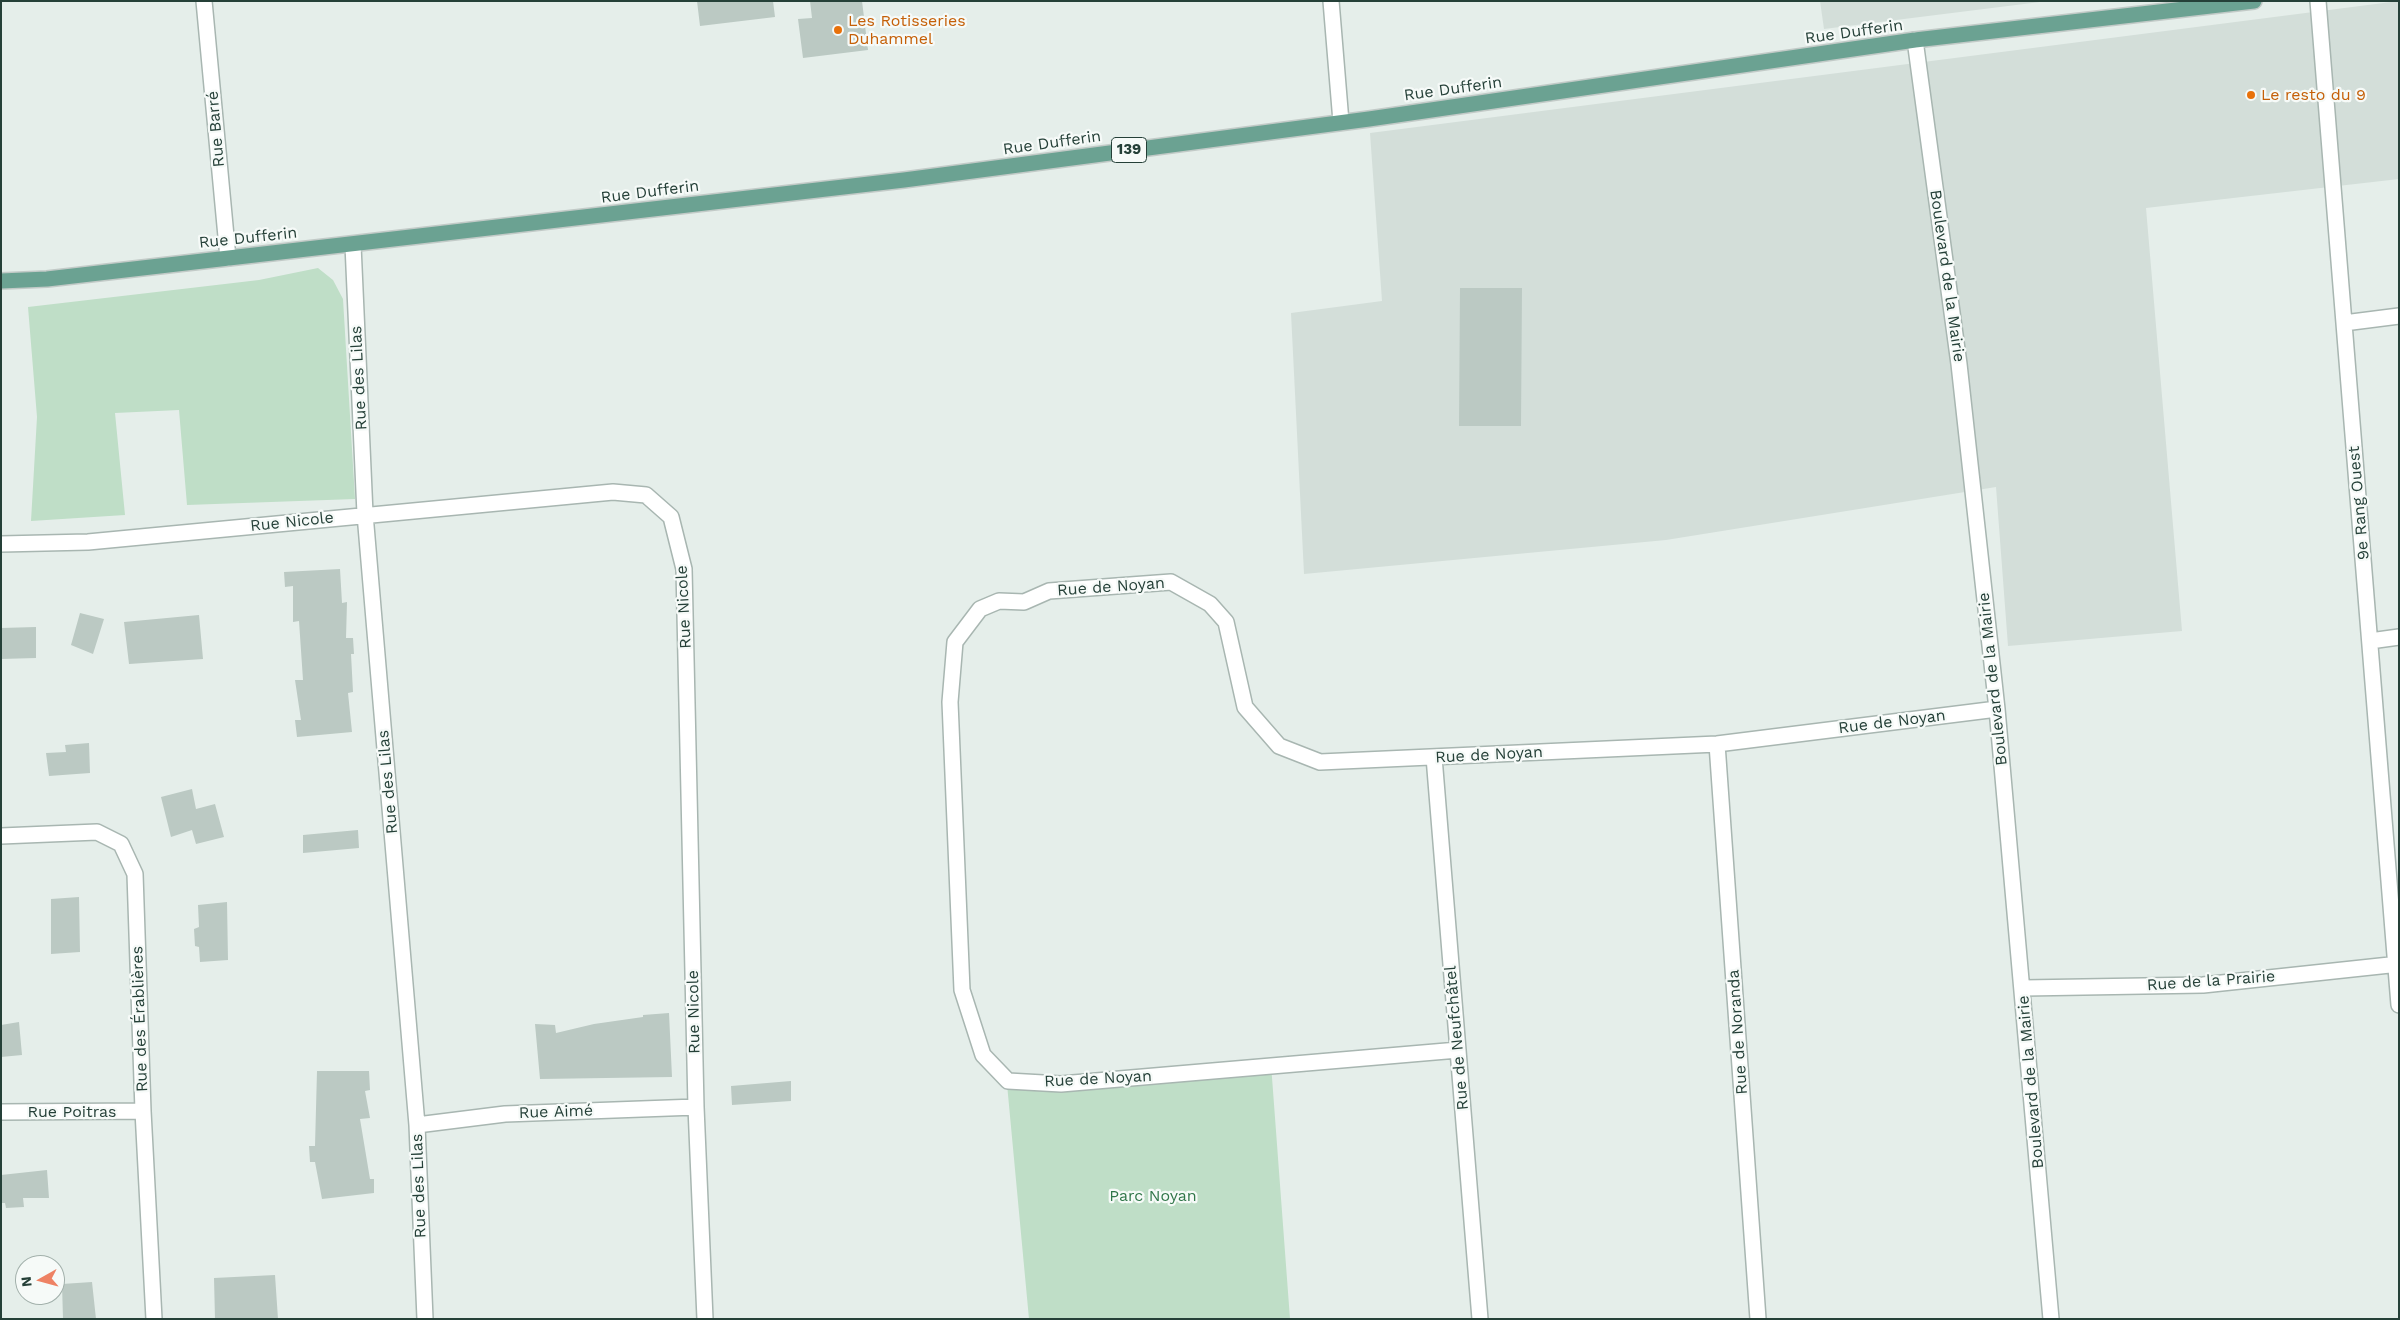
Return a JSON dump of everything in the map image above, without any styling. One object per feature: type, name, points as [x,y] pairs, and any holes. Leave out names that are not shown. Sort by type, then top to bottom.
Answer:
[{"type":"main road","name":"Rue Dufferin","points":[[1,281],[47,279],[353,245],[904,180],[1341,122],[1915,40],[2254,1]]},
{"type":"street","name":"Rue Barré","points":[[204,1],[228,258]]},
{"type":"street","points":[[1331,1],[1341,122]]},
{"type":"street","name":"9e Rang Ouest","points":[[2318,1],[2399,1005]]},
{"type":"street","name":"Boulevard de la Mairie","points":[[1915,40],[1959,364],[1997,709],[2024,988],[2051,1319]]},
{"type":"street","name":"Rue des Lilas","points":[[353,245],[365,514],[417,1126],[425,1319]]},
{"type":"street","points":[[2344,323],[2399,316]]},
{"type":"street","name":"Rue Nicole","points":[[1,544],[88,542],[365,514],[614,492],[646,495],[671,517],[684,569],[696,1107],[705,1319]]},
{"type":"street","name":"Rue de Noyan","points":[[1458,1050],[1061,1084],[1008,1081],[983,1055],[962,990],[950,702],[955,642],[980,609],[999,601],[1024,602],[1049,591],[1171,582],[1210,604],[1226,622],[1245,707],[1279,746],[1320,762],[1717,744],[1997,709]]},
{"type":"street","points":[[2370,641],[2399,637]]},
{"type":"street","name":"Rue de Noranda","points":[[1717,744],[1758,1319]]},
{"type":"street","name":"Rue de Neufchâtel","points":[[1434,757],[1480,1319]]},
{"type":"street","name":"Rue des Érablières","points":[[1,836],[97,832],[121,844],[135,874],[143,1112],[154,1319]]},
{"type":"street","name":"Rue de la Prairie","points":[[2024,988],[2203,985],[2397,964]]},
{"type":"street","name":"Rue Aimé","points":[[417,1126],[506,1114],[696,1107]]},
{"type":"street","name":"Rue Poitras","points":[[1,1112],[143,1112]]},
{"type":"shaded area","points":[[1820,1],[2048,1],[1824,29]]},
{"type":"shaded area","points":[[2399,1],[2399,179],[2146,208],[2182,631],[2008,646],[1996,487],[1666,540],[1304,574],[1291,313],[1382,301],[1370,133]]},
{"type":"green space","points":[[318,268],[333,280],[343,299],[355,499],[187,505],[179,410],[115,413],[125,515],[31,521],[37,417],[28,307],[259,280]]},
{"type":"green space","name":"Parc Noyan","points":[[1271,1064],[1290,1319],[1029,1319],[1007,1084]]},
{"type":"building","points":[[697,1],[773,1],[775,17],[700,26]]},
{"type":"building","points":[[810,1],[862,1],[868,50],[803,58],[798,19],[812,18]]},
{"type":"building","points":[[1460,288],[1522,288],[1521,426],[1459,426]]},
{"type":"building","points":[[340,569],[342,603],[347,602],[346,638],[353,638],[354,654],[351,654],[353,692],[348,693],[352,732],[297,737],[295,720],[301,720],[295,680],[303,680],[299,621],[293,622],[293,586],[285,587],[284,572]]},
{"type":"building","points":[[80,613],[104,619],[93,654],[71,645]]},
{"type":"building","points":[[199,615],[203,659],[129,664],[124,622]]},
{"type":"building","points":[[36,627],[36,658],[1,659],[1,628]]},
{"type":"building","points":[[89,743],[90,773],[49,776],[46,753],[66,752],[65,745]]},
{"type":"building","points":[[192,789],[196,809],[215,804],[224,837],[196,844],[192,830],[171,837],[161,797]]},
{"type":"building","points":[[358,830],[359,848],[303,853],[303,835]]},
{"type":"building","points":[[79,897],[80,952],[51,954],[51,899]]},
{"type":"building","points":[[227,902],[228,960],[200,962],[199,947],[195,946],[194,929],[199,927],[198,905]]},
{"type":"building","points":[[669,1013],[672,1077],[540,1079],[535,1024],[555,1025],[556,1033],[594,1024],[643,1017],[643,1015]]},
{"type":"building","points":[[19,1022],[22,1055],[1,1057],[1,1025]]},
{"type":"building","points":[[317,1071],[369,1071],[370,1090],[365,1091],[370,1118],[360,1119],[370,1179],[374,1179],[374,1193],[322,1199],[315,1162],[310,1162],[309,1146],[315,1146]]},
{"type":"building","points":[[791,1081],[791,1101],[732,1105],[731,1086]]},
{"type":"building","points":[[47,1170],[49,1198],[23,1198],[24,1207],[6,1208],[5,1203],[1,1203],[1,1175]]},
{"type":"building","points":[[275,1275],[278,1319],[215,1319],[214,1278]]},
{"type":"building","points":[[92,1282],[96,1319],[63,1319],[65,1284]]},
{"type":"place","name":"Les Rotisseries Duhammel","points":[[838,30]]},
{"type":"place","name":"Le resto du 9","points":[[2251,95]]}]
